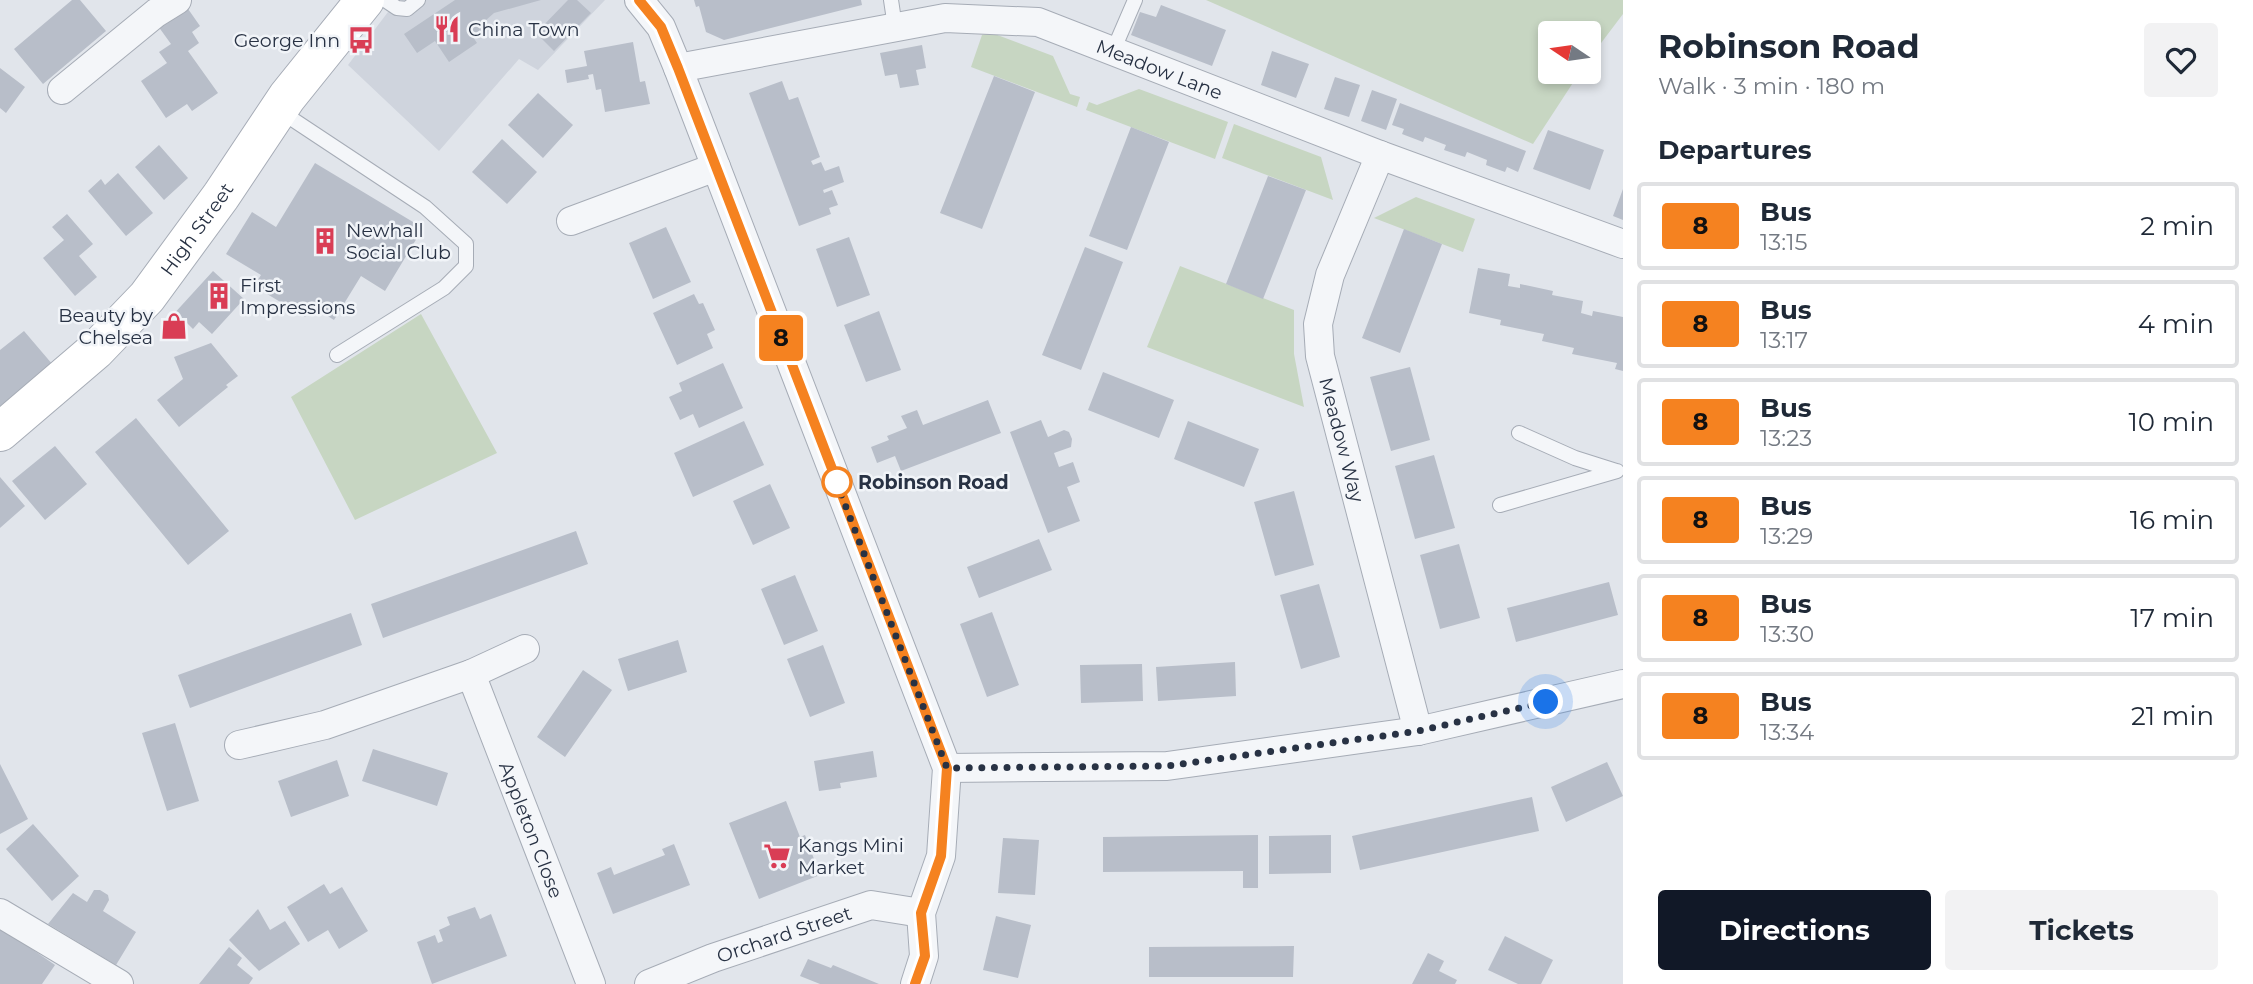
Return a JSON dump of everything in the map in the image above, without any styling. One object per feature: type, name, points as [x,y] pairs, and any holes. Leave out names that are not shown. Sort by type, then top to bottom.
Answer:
[{"type":"main road","name":"High Street","points":[[0,432],[96,350],[147,297],[222,195],[279,110],[365,0]]},
{"type":"street","points":[[62,90],[156,13],[177,0]]},
{"type":"street","points":[[639,0],[661,27],[678,68],[947,768],[941,856],[921,913],[925,956],[915,984]]},
{"type":"street","name":"Meadow Lane","points":[[678,68],[893,14],[1038,22],[1380,155],[1623,244]]},
{"type":"street","name":"Meadow Way","points":[[1380,155],[1330,275],[1318,324],[1320,356],[1418,731]]},
{"type":"street","points":[[572,221],[716,167]]},
{"type":"street","points":[[239,745],[325,724],[471,674],[525,649]]},
{"type":"street","name":"Appleton Close","points":[[471,674],[591,984]]},
{"type":"street","points":[[947,768],[1167,766],[1418,731],[1623,684]]},
{"type":"street","name":"Orchard Street","points":[[649,984],[713,958],[871,905],[921,913]]},
{"type":"street","points":[[0,913],[119,984]]},
{"type":"lane","points":[[386,0],[397,8],[407,9],[418,0]]},
{"type":"lane","points":[[1113,51],[1135,0]]},
{"type":"lane","points":[[279,110],[425,207],[466,244],[466,266],[444,288],[337,355]]},
{"type":"lane","points":[[1519,433],[1575,458],[1620,470]]},
{"type":"lane","points":[[1500,505],[1620,470]]},
{"type":"shaded area","points":[[397,0],[605,0],[538,70],[519,59],[439,151],[348,65]]},
{"type":"green space","points":[[1206,0],[1623,0],[1623,14],[1601,43],[1601,21],[1538,21],[1538,84],[1572,84],[1533,144]]},
{"type":"green space","points":[[992,33],[1053,56],[1070,94],[1080,97],[1077,107],[971,67],[982,35]]},
{"type":"green space","points":[[1139,89],[1228,122],[1215,159],[1086,110],[1089,102],[1097,105]]},
{"type":"green space","points":[[1234,124],[1321,157],[1333,200],[1222,158]]},
{"type":"green space","points":[[1416,197],[1475,219],[1463,252],[1374,218]]},
{"type":"green space","points":[[1180,266],[1294,310],[1294,354],[1304,407],[1147,347]]},
{"type":"green space","points":[[421,314],[497,453],[355,520],[291,397]]},
{"type":"building","points":[[72,0],[80,0],[106,31],[43,84],[14,49]]},
{"type":"building","name":"China Town","points":[[455,0],[541,0],[494,13],[485,21],[490,25],[473,37],[477,43],[449,62],[435,41],[417,53],[404,34]]},
{"type":"building","points":[[568,0],[577,0],[591,13],[554,51],[536,33]]},
{"type":"building","points":[[694,0],[861,0],[862,5],[724,40],[706,32],[699,6],[696,7]]},
{"type":"building","points":[[1161,5],[1226,30],[1212,66],[1131,35],[1140,12],[1156,17]]},
{"type":"building","points":[[186,6],[200,26],[192,32],[199,43],[188,51],[218,93],[192,111],[187,104],[166,118],[141,81],[167,63],[159,52],[171,44],[158,26]]},
{"type":"building","points":[[633,42],[640,82],[645,81],[650,104],[605,112],[601,89],[596,90],[593,74],[588,75],[589,79],[567,83],[565,70],[587,66],[584,51]]},
{"type":"building","points":[[922,45],[926,68],[916,70],[919,85],[900,88],[897,74],[885,76],[880,53]]},
{"type":"building","points":[[1272,51],[1309,64],[1296,98],[1261,85]]},
{"type":"building","points":[[0,68],[25,87],[6,113],[0,108]]},
{"type":"building","points":[[994,76],[1035,92],[982,229],[940,213]]},
{"type":"building","points":[[1335,77],[1360,85],[1349,117],[1324,109]]},
{"type":"building","points":[[782,81],[789,100],[798,97],[820,157],[811,161],[813,165],[821,162],[825,171],[839,166],[844,182],[823,190],[824,193],[832,190],[838,205],[829,208],[831,214],[799,226],[749,93]]},
{"type":"building","points":[[1372,90],[1397,99],[1386,130],[1361,121]]},
{"type":"building","points":[[538,93],[573,125],[543,158],[508,125]]},
{"type":"building","points":[[1400,103],[1526,151],[1518,172],[1507,167],[1505,172],[1486,165],[1487,160],[1467,152],[1465,157],[1444,150],[1446,145],[1425,137],[1423,142],[1402,134],[1404,129],[1392,125]]},
{"type":"building","points":[[1131,127],[1169,142],[1127,250],[1089,236]]},
{"type":"building","points":[[1548,130],[1604,150],[1590,190],[1533,169]]},
{"type":"building","points":[[502,139],[537,172],[507,204],[472,172]]},
{"type":"building","points":[[159,145],[188,178],[164,200],[135,167]]},
{"type":"building","name":"Newhall Social Club","points":[[315,163],[423,228],[385,291],[361,276],[334,320],[312,306],[305,317],[254,286],[261,275],[226,254],[252,212],[276,227]]},
{"type":"building","points":[[118,173],[153,213],[126,236],[88,191],[101,179],[105,185]]},
{"type":"building","points":[[1268,176],[1306,190],[1263,299],[1226,284]]},
{"type":"building","points":[[1623,189],[1623,220],[1613,216]]},
{"type":"building","points":[[67,214],[93,244],[79,256],[97,277],[75,296],[43,258],[64,240],[52,227]]},
{"type":"building","points":[[666,227],[691,282],[653,299],[629,243]]},
{"type":"building","points":[[1404,229],[1442,244],[1400,353],[1362,338]]},
{"type":"building","points":[[849,237],[870,295],[837,307],[816,249]]},
{"type":"building","points":[[1085,247],[1123,262],[1081,370],[1042,355]]},
{"type":"building","points":[[1478,268],[1510,274],[1508,286],[1520,288],[1520,284],[1553,291],[1552,295],[1583,301],[1581,313],[1592,316],[1593,311],[1623,317],[1623,371],[1615,369],[1617,363],[1572,354],[1574,348],[1542,341],[1544,334],[1500,325],[1501,320],[1469,313]]},
{"type":"building","points":[[213,271],[244,299],[212,334],[199,322],[193,329],[187,323],[173,338],[161,328]]},
{"type":"building","points":[[694,294],[699,304],[703,303],[715,330],[707,334],[713,348],[677,365],[653,313]]},
{"type":"building","points":[[879,311],[901,370],[866,382],[844,325]]},
{"type":"building","points":[[24,331],[53,365],[0,409],[0,350]]},
{"type":"building","points":[[211,343],[238,376],[179,427],[157,400],[183,379],[174,357]]},
{"type":"building","points":[[723,363],[743,408],[699,428],[693,414],[680,420],[669,397],[682,391],[679,383]]},
{"type":"building","points":[[1410,367],[1430,440],[1391,451],[1370,377]]},
{"type":"building","points":[[1103,372],[1174,400],[1159,438],[1088,410]]},
{"type":"building","points":[[988,400],[1001,433],[901,471],[895,456],[877,463],[871,447],[889,440],[887,436],[907,428],[901,416],[917,410],[923,425]]},
{"type":"building","points":[[136,418],[229,531],[188,565],[95,452]]},
{"type":"building","points":[[1041,420],[1048,437],[1064,430],[1069,432],[1071,447],[1054,453],[1059,467],[1073,462],[1080,482],[1067,487],[1080,521],[1048,533],[1010,432]]},
{"type":"building","points":[[744,421],[764,465],[693,497],[674,453]]},
{"type":"building","points":[[1188,421],[1259,449],[1244,487],[1174,459]]},
{"type":"building","points":[[55,446],[87,484],[45,520],[12,481]]},
{"type":"building","points":[[1434,455],[1455,528],[1415,539],[1395,466]]},
{"type":"building","points":[[0,477],[25,506],[0,528]]},
{"type":"building","points":[[770,484],[790,528],[753,545],[733,501]]},
{"type":"building","points":[[1294,491],[1314,565],[1275,576],[1254,502]]},
{"type":"building","points":[[576,531],[588,564],[383,638],[371,604]]},
{"type":"building","points":[[1039,539],[1052,570],[979,598],[967,567]]},
{"type":"building","points":[[1459,544],[1480,618],[1440,629],[1420,555]]},
{"type":"building","points":[[795,575],[818,631],[784,645],[761,589]]},
{"type":"building","points":[[1609,582],[1618,615],[1516,642],[1507,608]]},
{"type":"building","points":[[1319,584],[1340,657],[1301,669],[1280,595]]},
{"type":"building","points":[[992,612],[1019,685],[987,697],[960,624]]},
{"type":"building","points":[[351,613],[362,645],[190,708],[178,675]]},
{"type":"building","points":[[678,640],[687,672],[628,691],[618,659]]},
{"type":"building","points":[[823,645],[845,703],[810,717],[787,659]]},
{"type":"building","points":[[1235,662],[1236,696],[1158,701],[1156,667]]},
{"type":"building","points":[[1142,664],[1143,701],[1081,703],[1080,665]]},
{"type":"building","points":[[583,670],[612,690],[565,757],[537,737]]},
{"type":"building","points":[[175,723],[199,801],[167,811],[142,733]]},
{"type":"building","points":[[373,749],[448,773],[437,806],[362,781]]},
{"type":"building","points":[[873,751],[877,777],[840,783],[841,788],[819,791],[814,761]]},
{"type":"building","points":[[337,760],[349,796],[291,817],[278,781]]},
{"type":"building","points":[[1607,762],[1623,796],[1566,822],[1551,787]]},
{"type":"building","points":[[0,764],[28,819],[0,834]]},
{"type":"building","points":[[1532,797],[1539,831],[1360,870],[1352,836]]},
{"type":"building","name":"Kangs Mini Market","points":[[786,801],[800,837],[805,835],[820,875],[759,899],[729,823]]},
{"type":"building","points":[[33,824],[79,876],[52,901],[6,849]]},
{"type":"building","points":[[1258,835],[1258,888],[1243,888],[1243,871],[1103,872],[1103,837]]},
{"type":"building","points":[[1331,835],[1331,873],[1269,874],[1269,836]]},
{"type":"building","points":[[1003,838],[1039,840],[1035,895],[998,893]]},
{"type":"building","points":[[674,844],[690,885],[613,914],[597,873],[611,867],[614,875],[665,855],[662,849]]},
{"type":"building","points":[[324,884],[330,894],[342,887],[368,931],[339,949],[328,930],[308,942],[287,907]]},
{"type":"building","points":[[94,890],[108,895],[109,900],[103,911],[136,932],[116,965],[48,924],[73,893],[87,902]]},
{"type":"building","points":[[475,907],[480,919],[491,914],[507,956],[432,984],[417,942],[435,935],[438,943],[443,941],[439,930],[450,925],[447,917]]},
{"type":"building","points":[[258,909],[270,930],[285,921],[300,944],[259,971],[229,940]]},
{"type":"building","points":[[996,916],[1031,925],[1018,978],[983,970]]},
{"type":"building","points":[[0,927],[55,965],[42,984],[0,984]]},
{"type":"building","points":[[1505,936],[1553,960],[1541,984],[1518,984],[1488,970]]},
{"type":"building","points":[[1294,946],[1293,977],[1149,977],[1149,947]]},
{"type":"building","points":[[229,947],[242,958],[237,965],[253,978],[249,984],[199,984]]},
{"type":"building","points":[[1428,953],[1444,961],[1439,971],[1457,980],[1455,984],[1412,984]]},
{"type":"building","points":[[808,959],[831,968],[833,965],[879,984],[820,984],[800,976]]},
{"type":"bus line","name":"8","points":[[639,0],[661,27],[678,68],[947,768],[941,856],[921,913],[925,956],[915,984]]},
{"type":"place","name":"China Town","points":[[447,29]]},
{"type":"place","name":"George Inn","points":[[361,40]]},
{"type":"place","name":"Newhall Social Club","points":[[325,241]]},
{"type":"place","name":"First Impressions","points":[[219,296]]},
{"type":"place","name":"Beauty by Chelsea","points":[[174,326]]},
{"type":"place","name":"Robinson Road","points":[[837,482]]},
{"type":"place","name":"Kangs Mini Market","points":[[777,856]]},
{"type":"route","points":[[837,482],[832,471],[947,768],[1167,766],[1418,731],[1546,702]]}]
